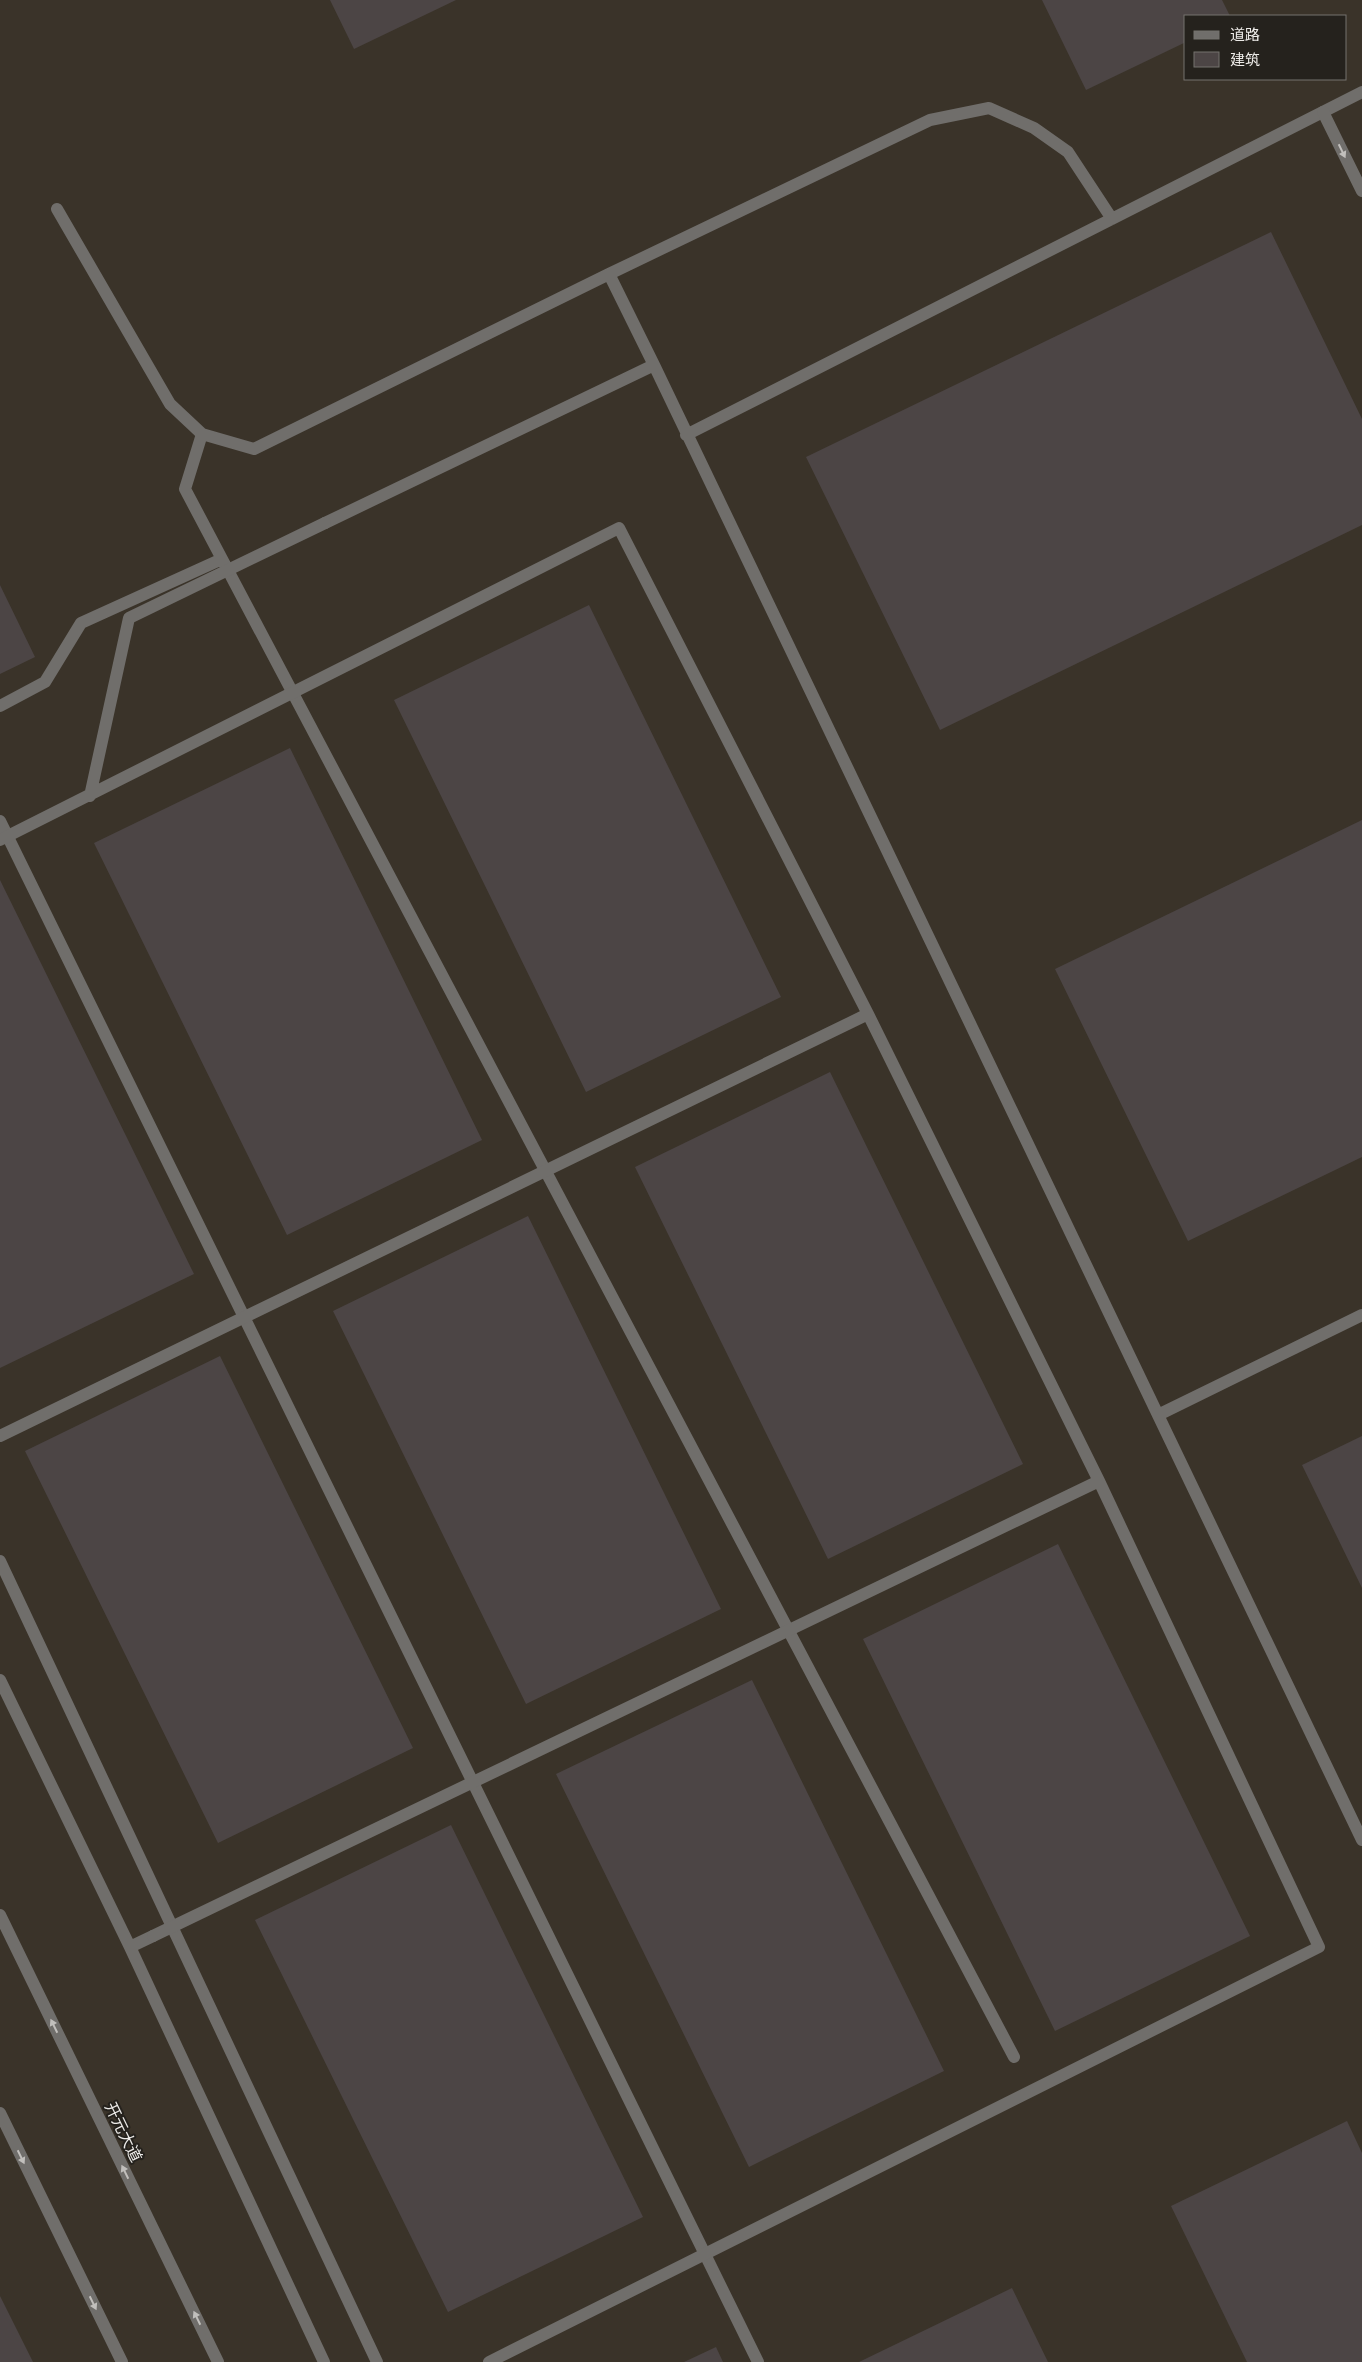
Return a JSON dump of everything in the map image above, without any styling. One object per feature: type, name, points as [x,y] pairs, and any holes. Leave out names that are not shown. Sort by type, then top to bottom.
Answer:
[{"type":"street","points":[[686,435],[1362,92]]},
{"type":"street","points":[[57,209],[170,404],[202,434],[254,449],[609,274],[930,120],[989,108],[1034,128],[1068,152],[1112,219]]},
{"type":"street","points":[[1323,112],[1362,191]]},
{"type":"street","points":[[609,274],[1362,1840]]},
{"type":"street","points":[[90,796],[129,618],[654,365]]},
{"type":"street","points":[[202,434],[185,488],[1014,2057]]},
{"type":"street","points":[[0,840],[619,528],[868,1014],[1099,1481],[1319,1947],[489,2362]]},
{"type":"street","points":[[0,706],[45,682],[81,623],[222,559]]},
{"type":"street","points":[[0,822],[758,2362]]},
{"type":"street","points":[[0,1436],[868,1014]]},
{"type":"street","points":[[1158,1415],[1362,1315]]},
{"type":"street","points":[[130,1947],[1099,1481]]},
{"type":"street","points":[[0,1561],[377,2362]]},
{"type":"street","points":[[0,1680],[130,1947],[324,2362]]},
{"type":"street","name":"开元大道","points":[[0,1915],[218,2362]]},
{"type":"street","points":[[0,2113],[122,2362]]},
{"type":"shaded area","points":[[0,0],[1362,0],[1362,2362],[0,2362]]},
{"type":"building","points":[[330,0],[456,0],[354,49]]},
{"type":"building","points":[[1042,0],[1222,0],[1230,15],[1184,15],[1184,43],[1086,90]]},
{"type":"building","points":[[1271,232],[1362,419],[1362,525],[940,730],[806,457]]},
{"type":"building","points":[[0,585],[35,657],[0,674]]},
{"type":"building","points":[[589,605],[781,997],[586,1092],[394,700]]},
{"type":"building","points":[[290,748],[482,1140],[287,1235],[94,843]]},
{"type":"building","points":[[1362,820],[1362,1157],[1188,1241],[1055,969]]},
{"type":"building","points":[[0,880],[194,1274],[0,1368]]},
{"type":"building","points":[[830,1072],[1023,1464],[828,1559],[635,1167]]},
{"type":"building","points":[[528,1216],[721,1609],[526,1704],[333,1311]]},
{"type":"building","points":[[220,1356],[413,1748],[218,1843],[25,1451]]},
{"type":"building","points":[[1362,1436],[1362,1588],[1302,1465]]},
{"type":"building","points":[[1058,1544],[1250,1936],[1055,2031],[863,1639]]},
{"type":"building","points":[[752,1680],[944,2071],[749,2167],[556,1774]]},
{"type":"building","points":[[451,1825],[643,2217],[448,2312],[255,1920]]},
{"type":"building","points":[[1347,2121],[1362,2153],[1362,2362],[1247,2362],[1171,2206]]},
{"type":"building","points":[[1012,2288],[1048,2362],[859,2362]]},
{"type":"building","points":[[0,2296],[33,2362],[0,2362]]},
{"type":"building","points":[[716,2347],[723,2362],[684,2362]]}]
